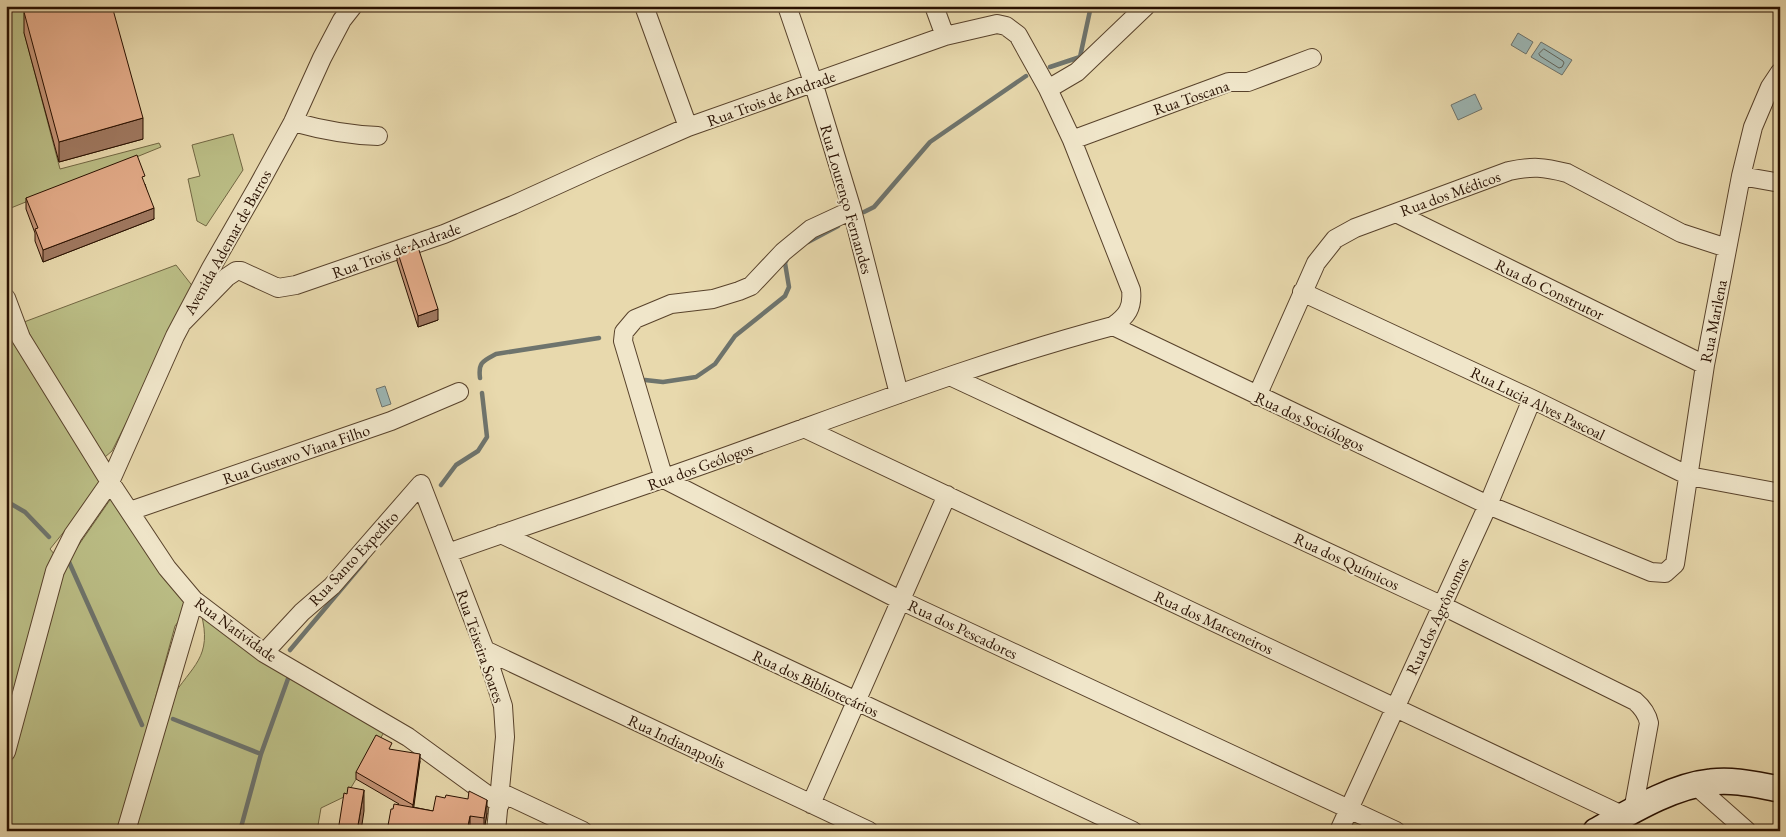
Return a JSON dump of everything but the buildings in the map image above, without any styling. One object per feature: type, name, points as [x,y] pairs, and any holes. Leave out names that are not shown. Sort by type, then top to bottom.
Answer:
[{"type":"street","name":"Avenida Ademar de Barros","points":[[6,752],[55,571],[73,535],[110,482],[182,323],[293,122],[322,58],[342,20],[353,6]]},
{"type":"street","points":[[644,6],[688,128]]},
{"type":"street","name":"Rua Lourenço Fernandes","points":[[787,6],[813,82],[852,210],[899,394]]},
{"type":"street","points":[[934,6],[945,36]]},
{"type":"street","points":[[1048,89],[1077,72],[1146,6]]},
{"type":"street","name":"Rua Trois de Andrade","points":[[227,277],[238,271],[278,288],[296,284],[444,234],[688,128],[945,36],[996,24],[1006,26],[1018,35],[1048,89],[1072,140],[1131,290],[1130,310],[1124,318],[1113,326]]},
{"type":"street","name":"Rua Toscana","points":[[1072,140],[1229,82],[1248,82],[1312,58]]},
{"type":"street","name":"Rua Marilena","points":[[1665,573],[1675,564],[1705,365],[1741,176],[1753,127],[1770,88],[1780,72]]},
{"type":"street","points":[[293,122],[330,132],[378,136]]},
{"type":"street","name":"Rua dos Médicos","points":[[1257,396],[1316,263],[1335,239],[1355,228],[1509,171],[1529,167],[1547,168],[1567,173],[1641,214],[1681,233],[1727,248]]},
{"type":"street","points":[[1741,176],[1780,183]]},
{"type":"street","points":[[664,479],[623,341],[624,332],[628,325],[635,319],[671,304],[713,299],[751,286],[784,252],[811,229],[852,210]]},
{"type":"street","name":"Rua do Construtor","points":[[1396,213],[1705,365]]},
{"type":"street","points":[[182,323],[227,277],[211,268]]},
{"type":"street","name":"Rua Lucia Alves Pascoal","points":[[1302,292],[1532,399],[1689,476],[1780,493]]},
{"type":"street","name":"Rua Natividade","points":[[6,298],[21,338],[110,482],[167,568],[194,600],[264,653],[408,737],[500,798],[583,831]]},
{"type":"street","points":[[952,377],[1113,326]]},
{"type":"street","name":"Rua dos Sociólogos","points":[[1113,326],[1488,505],[1651,572],[1665,573]]},
{"type":"street","name":"Rua dos Geólogos","points":[[448,554],[501,534],[664,479],[899,394],[952,377]]},
{"type":"street","name":"Rua dos Químicos","points":[[952,377],[1443,606],[1634,701],[1643,708],[1649,723],[1628,813]]},
{"type":"street","name":"Rua Gustavo Viana Filho","points":[[130,511],[391,421],[460,392]]},
{"type":"street","name":"Rua dos Agrônomos","points":[[1339,831],[1394,707],[1443,606],[1532,399]]},
{"type":"street","name":"Rua dos Marceneiros","points":[[804,428],[1394,707],[1628,813]]},
{"type":"street","name":"Rua dos Pescadores","points":[[664,479],[900,600],[1396,831]]},
{"type":"street","name":"Rua Teixeira Soares","points":[[421,484],[485,650],[503,706],[505,737],[496,831]]},
{"type":"street","name":"Rua Santo Expedito","points":[[264,653],[302,612],[332,586],[421,484]]},
{"type":"street","points":[[811,804],[947,495]]},
{"type":"street","name":"Rua dos Bibliotecários","points":[[501,534],[1133,831]]},
{"type":"street","points":[[126,831],[194,600]]},
{"type":"street","name":"Rua Indianapolis","points":[[485,650],[870,831]]},
{"type":"street","points":[[1596,831],[1628,813],[1694,784],[1730,782],[1780,789]]},
{"type":"street","points":[[1694,784],[1747,831]]},
{"type":"green space","points":[[6,6],[64,6],[36,29],[24,32],[60,169],[159,143],[161,147],[6,210]]},
{"type":"green space","points":[[233,134],[243,170],[206,226],[197,221],[188,179],[200,176],[192,145]]},
{"type":"green space","points":[[176,265],[194,288],[112,451],[105,457],[36,348],[24,322]]},
{"type":"green space","points":[[6,317],[98,476],[100,484],[96,492],[50,549],[55,555],[6,729]]},
{"type":"green space","points":[[112,497],[186,602],[185,613],[175,626],[119,831],[6,831],[6,782],[62,569]]},
{"type":"green space","points":[[201,613],[386,729],[346,796],[321,808],[317,831],[134,831],[171,699],[193,669],[202,651],[204,628]]},
{"type":"green space","points":[[1349,808],[1396,831],[1339,831]]},
{"type":"water","points":[[1518,33],[1533,42],[1526,54],[1511,45]]},
{"type":"water","points":[[1541,42],[1572,60],[1562,75],[1531,57]]},
{"type":"water","points":[[1475,94],[1482,109],[1458,120],[1451,105]]},
{"type":"water","points":[[385,386],[391,404],[382,407],[376,389]]},
{"type":"waterway","points":[[1050,67],[1080,57],[1091,6]]},
{"type":"waterway","points":[[864,212],[874,207],[930,142],[1026,76]]},
{"type":"waterway","points":[[808,242],[838,226]]},
{"type":"waterway","points":[[645,380],[663,382],[696,377],[715,364],[735,336],[785,296],[789,287],[785,263],[787,259]]},
{"type":"waterway","points":[[480,378],[482,363],[496,354],[599,338]]},
{"type":"waterway","points":[[441,485],[456,465],[478,451],[487,437],[482,393]]},
{"type":"waterway","points":[[6,501],[25,512],[49,537]]},
{"type":"waterway","points":[[290,650],[365,561]]},
{"type":"waterway","points":[[69,562],[142,725]]},
{"type":"waterway","points":[[240,831],[261,754],[289,676]]},
{"type":"waterway","points":[[173,719],[261,754]]}]
